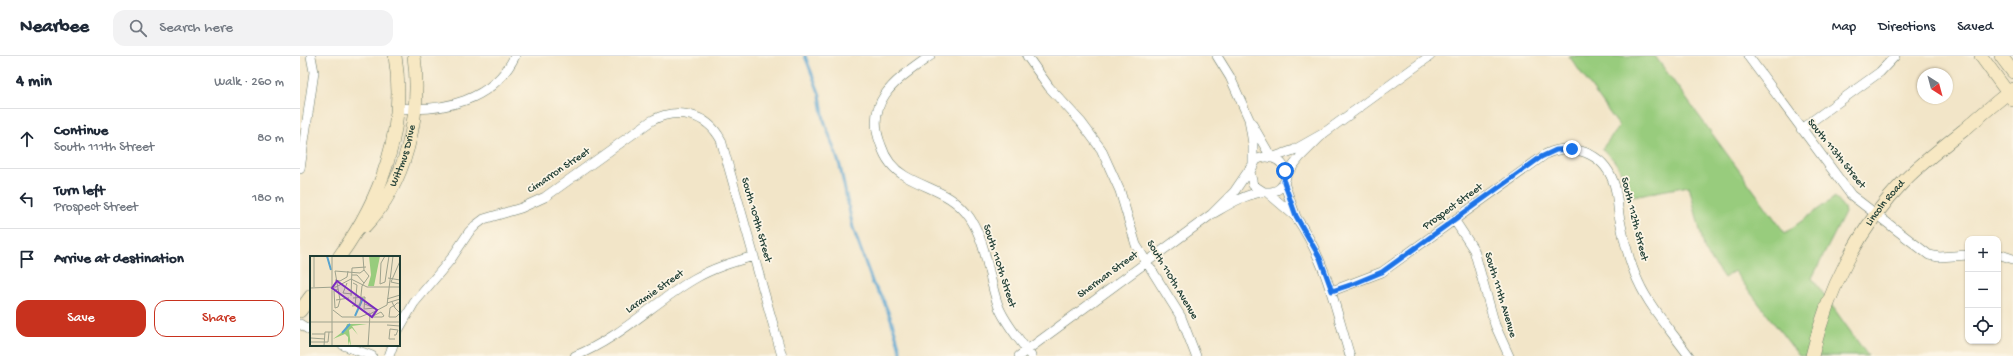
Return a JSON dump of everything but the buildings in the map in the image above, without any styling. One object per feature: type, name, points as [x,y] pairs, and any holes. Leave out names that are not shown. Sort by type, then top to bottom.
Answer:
[{"type":"street","points":[[300,169],[314,72],[311,56]]},
{"type":"street","name":"Wittmus Drive","points":[[340,256],[369,210],[381,182],[395,130],[398,93],[395,56]]},
{"type":"street","name":"Wittmus Drive","points":[[351,240],[378,213],[393,189],[406,156],[415,110],[414,56]]},
{"type":"street","points":[[397,108],[415,110],[448,106],[479,95],[493,86],[505,73],[515,56]]},
{"type":"street","name":"South 110th Street","points":[[930,56],[895,82],[880,102],[876,123],[877,134],[886,158],[901,173],[945,195],[954,201],[970,218],[981,241],[998,305],[1012,331],[1029,353]]},
{"type":"street","name":"South 110th Avenue","points":[[1027,56],[1050,87],[1084,126],[1101,149],[1120,191],[1133,237],[1146,262],[1181,317],[1196,356]]},
{"type":"street","points":[[1218,56],[1230,77],[1249,119],[1273,157],[1283,164],[1285,179],[1296,216],[1320,258],[1332,291],[1350,356]]},
{"type":"street","points":[[1252,165],[1260,158],[1273,157],[1294,150],[1324,133],[1430,56]]},
{"type":"street","name":"South 113th Street","points":[[1748,56],[1851,195],[1929,255],[1939,257],[1965,255]]},
{"type":"street","points":[[1801,129],[1880,72],[1895,56]]},
{"type":"street","points":[[1981,56],[2011,94]]},
{"type":"street","points":[[2001,56],[2013,72]]},
{"type":"street","name":"Lincoln Road","points":[[1812,356],[1819,326],[1839,276],[1876,214],[1920,166],[2011,94]]},
{"type":"street","name":"South 109th Street","points":[[679,113],[704,120],[713,128],[719,137],[782,356]]},
{"type":"street","name":"Cimarron Street","points":[[400,327],[414,303],[451,259],[469,232],[476,225],[484,219],[515,210],[539,200],[651,121],[666,114],[679,113]]},
{"type":"street","points":[[1249,119],[1253,144],[1250,176],[1252,185],[1266,192],[1296,216]]},
{"type":"street","points":[[1266,192],[1277,190],[1296,160],[1324,133]]},
{"type":"street","name":"Prospect Street","points":[[1332,291],[1382,272],[1455,221],[1546,154],[1567,149],[1588,153]]},
{"type":"street","name":"South 112th Street","points":[[1588,153],[1604,166],[1614,182],[1620,221],[1634,272],[1642,290],[1689,356]]},
{"type":"street","name":"Sherman Street","points":[[1212,214],[1234,192],[1252,165]]},
{"type":"street","name":"Sherman Street","points":[[1019,356],[1029,353],[1146,262],[1212,214],[1239,199],[1266,192]]},
{"type":"street","name":"South 111th Avenue","points":[[1455,221],[1474,250],[1494,325],[1509,356]]},
{"type":"street","points":[[2001,255],[2013,259]]},
{"type":"street","name":"Laramie Street","points":[[575,356],[612,337],[694,279],[719,267],[754,256]]},
{"type":"street","points":[[300,311],[310,297]]},
{"type":"street","points":[[300,324],[310,330]]},
{"type":"street","points":[[345,346],[372,356]]},
{"type":"street","points":[[389,356],[393,346]]},
{"type":"green space","points":[[1569,56],[1655,56],[1785,233],[1835,197],[1844,208],[1845,213],[1812,278],[1868,356],[1799,356],[1734,271],[1724,278],[1705,251],[1689,186],[1627,197],[1625,183],[1620,170],[1613,159],[1602,149],[1619,126]]},
{"type":"waterway","points":[[805,56],[820,95],[824,120],[840,166],[853,228],[873,284],[882,297],[891,319],[902,356]]},
{"type":"route","points":[[1285,171],[1286,175],[1284,182],[1296,216],[1320,258],[1332,291],[1371,278],[1382,272],[1455,221],[1541,157],[1556,150],[1572,149]]}]
